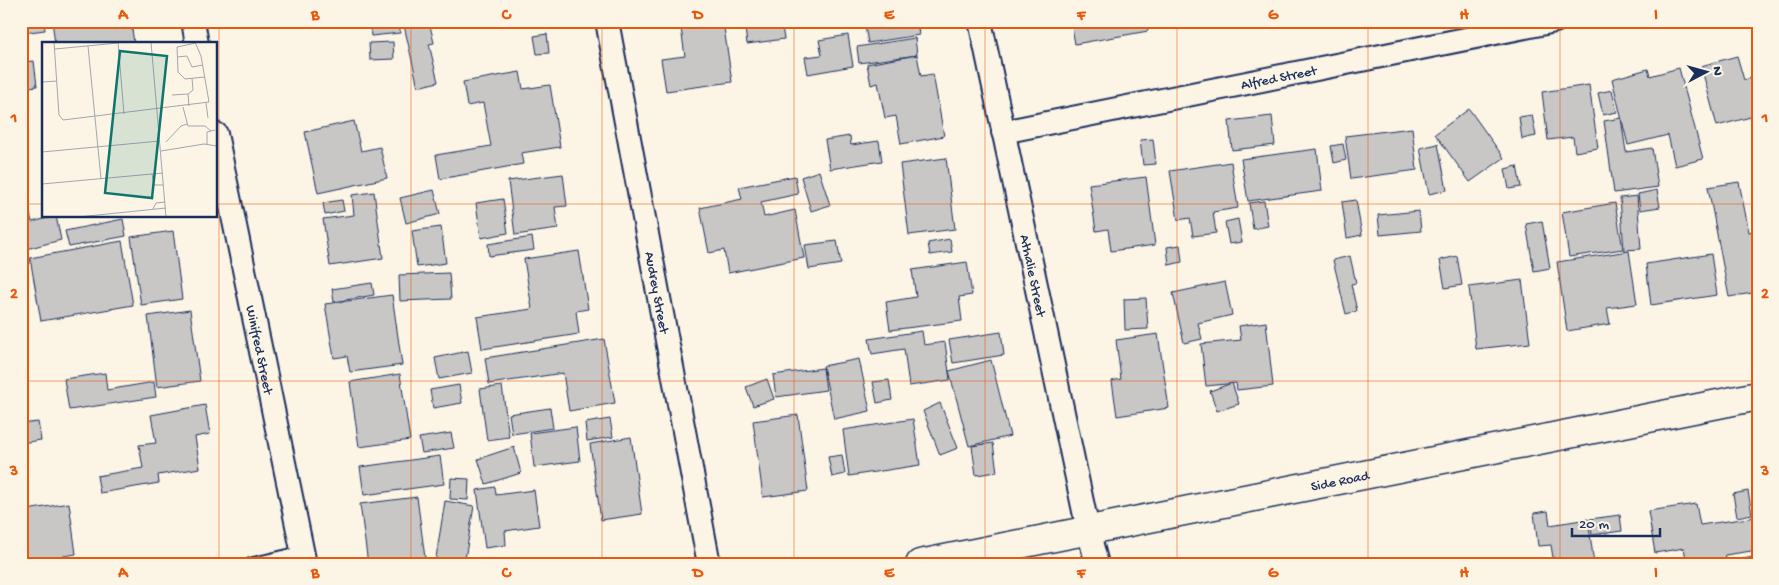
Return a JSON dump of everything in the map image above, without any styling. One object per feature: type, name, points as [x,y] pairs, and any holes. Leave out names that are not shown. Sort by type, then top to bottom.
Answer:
[{"type":"street","points":[[193,21],[197,42]]},
{"type":"street","name":"Audrey Street","points":[[607,21],[709,564]]},
{"type":"street","name":"Athalie Street","points":[[980,21],[1088,530],[1097,564]]},
{"type":"street","name":"Alfred Street","points":[[1003,132],[1555,21]]},
{"type":"street","name":"Winifred Street","points":[[218,144],[304,558]]},
{"type":"street","name":"Side Road","points":[[920,564],[1758,396]]},
{"type":"lane","points":[[251,564],[304,558]]},
{"type":"building","points":[[21,21],[44,21],[45,30],[21,33]]},
{"type":"building","points":[[52,21],[131,21],[134,42],[55,42]]},
{"type":"building","points":[[369,21],[399,21],[400,33],[371,36]]},
{"type":"building","points":[[403,21],[429,21],[434,43],[429,44],[438,82],[418,87]]},
{"type":"building","points":[[680,21],[723,21],[732,82],[666,91],[661,59],[685,56]]},
{"type":"building","points":[[744,21],[781,21],[784,39],[747,44]]},
{"type":"building","points":[[864,21],[917,21],[919,35],[868,43]]},
{"type":"building","points":[[1071,21],[1146,21],[1148,31],[1075,44]]},
{"type":"building","points":[[547,34],[549,53],[537,54],[534,36]]},
{"type":"building","points":[[848,35],[853,66],[808,74],[805,57],[822,55],[819,40]]},
{"type":"building","points":[[915,38],[917,55],[859,63],[857,47]]},
{"type":"building","points":[[393,42],[394,59],[370,60],[369,43]]},
{"type":"building","points":[[917,55],[921,76],[933,74],[944,136],[901,144],[896,116],[885,118],[878,83],[871,85],[867,64]]},
{"type":"building","points":[[1737,56],[1744,80],[1758,76],[1758,115],[1717,126],[1701,66]]},
{"type":"building","points":[[34,61],[37,86],[21,88],[21,62]]},
{"type":"building","points":[[1679,68],[1703,159],[1675,166],[1668,135],[1628,145],[1612,79],[1648,69],[1650,76]]},
{"type":"building","points":[[520,72],[523,89],[550,85],[560,147],[521,153],[523,164],[440,179],[436,155],[491,146],[483,103],[467,106],[463,82]]},
{"type":"building","points":[[1589,85],[1598,148],[1575,152],[1573,137],[1548,140],[1542,92]]},
{"type":"building","points":[[1612,90],[1617,112],[1603,115],[1598,93]]},
{"type":"building","points":[[1469,109],[1504,158],[1470,182],[1435,134]]},
{"type":"building","points":[[1532,115],[1536,136],[1522,139],[1519,117]]},
{"type":"building","points":[[1272,116],[1275,145],[1232,150],[1229,121]]},
{"type":"building","points":[[1621,118],[1626,152],[1652,148],[1658,187],[1614,193],[1604,121]]},
{"type":"building","points":[[354,121],[361,151],[380,147],[387,178],[318,193],[305,132]]},
{"type":"building","points":[[1412,128],[1417,170],[1351,179],[1345,136]]},
{"type":"building","points":[[850,136],[851,145],[879,141],[882,161],[830,169],[825,140]]},
{"type":"building","points":[[1153,139],[1156,164],[1143,165],[1140,140]]},
{"type":"building","points":[[1343,144],[1346,160],[1334,163],[1331,146]]},
{"type":"building","points":[[1438,144],[1447,190],[1429,194],[1420,148]]},
{"type":"building","points":[[1317,149],[1322,191],[1248,201],[1241,159]]},
{"type":"building","points":[[946,158],[955,229],[909,235],[900,164]]},
{"type":"building","points":[[1231,162],[1238,208],[1213,212],[1216,233],[1193,236],[1190,218],[1178,220],[1170,171]]},
{"type":"building","points":[[1517,166],[1521,187],[1509,189],[1505,169]]},
{"type":"building","points":[[819,171],[830,205],[811,211],[801,177]]},
{"type":"building","points":[[563,174],[567,206],[555,207],[558,229],[515,235],[508,181]]},
{"type":"building","points":[[795,176],[798,194],[761,202],[764,217],[795,210],[804,258],[728,273],[724,250],[709,253],[700,208],[742,199],[739,187]]},
{"type":"building","points":[[1146,177],[1155,245],[1111,251],[1108,229],[1096,231],[1089,184]]},
{"type":"building","points":[[1739,182],[1749,232],[1758,230],[1758,292],[1729,297],[1708,187]]},
{"type":"building","points":[[434,190],[440,214],[406,223],[400,198]]},
{"type":"building","points":[[1657,190],[1660,207],[1640,210],[1638,194]]},
{"type":"building","points":[[374,192],[383,258],[330,266],[323,219],[354,215],[352,195]]},
{"type":"building","points":[[1637,196],[1641,249],[1624,250],[1620,198]]},
{"type":"building","points":[[503,199],[508,233],[481,238],[476,203]]},
{"type":"building","points":[[342,200],[344,211],[325,215],[323,203]]},
{"type":"building","points":[[1356,200],[1362,235],[1347,238],[1342,202]]},
{"type":"building","points":[[27,201],[32,222],[56,218],[61,240],[22,250],[21,202]]},
{"type":"building","points":[[1264,201],[1268,226],[1253,229],[1249,203]]},
{"type":"building","points":[[1615,203],[1623,249],[1569,257],[1562,212]]},
{"type":"building","points":[[1419,211],[1421,231],[1380,235],[1378,215]]},
{"type":"building","points":[[123,219],[126,236],[69,247],[65,231]]},
{"type":"building","points":[[1238,219],[1242,242],[1229,244],[1225,222]]},
{"type":"building","points":[[1542,221],[1550,268],[1534,271],[1526,224]]},
{"type":"building","points":[[441,227],[446,263],[417,267],[412,231]]},
{"type":"building","points":[[173,231],[182,299],[141,305],[131,237]]},
{"type":"building","points":[[532,237],[534,250],[489,256],[488,244]]},
{"type":"building","points":[[950,239],[952,252],[930,255],[928,243]]},
{"type":"building","points":[[122,241],[133,305],[41,321],[30,258]]},
{"type":"building","points":[[837,241],[841,264],[809,269],[805,245]]},
{"type":"building","points":[[1180,245],[1182,262],[1169,265],[1167,247]]},
{"type":"building","points":[[579,251],[588,309],[576,311],[579,334],[482,349],[477,317],[532,309],[524,259]]},
{"type":"building","points":[[1629,251],[1637,304],[1607,308],[1610,324],[1567,331],[1557,262]]},
{"type":"building","points":[[1711,254],[1717,295],[1651,305],[1646,264]]},
{"type":"building","points":[[1350,256],[1356,283],[1351,284],[1357,311],[1346,314],[1333,260]]},
{"type":"building","points":[[1457,256],[1462,285],[1445,288],[1440,260]]},
{"type":"building","points":[[967,262],[972,295],[959,297],[962,321],[890,330],[886,302],[916,297],[912,270]]},
{"type":"building","points":[[449,273],[451,299],[400,301],[399,275]]},
{"type":"building","points":[[1522,280],[1530,343],[1476,349],[1469,287]]},
{"type":"building","points":[[1225,282],[1232,315],[1198,323],[1202,339],[1184,343],[1173,293]]},
{"type":"building","points":[[372,283],[374,295],[334,302],[332,289]]},
{"type":"building","points":[[392,295],[402,365],[350,372],[347,356],[334,358],[325,304]]},
{"type":"building","points":[[1146,298],[1148,329],[1125,330],[1124,299]]},
{"type":"building","points":[[190,310],[200,381],[157,387],[148,316]]},
{"type":"building","points":[[1266,322],[1273,386],[1237,390],[1236,383],[1206,386],[1201,344],[1241,340],[1239,326]]},
{"type":"building","points":[[922,331],[924,345],[945,342],[950,380],[909,386],[904,349],[872,354],[869,339]]},
{"type":"building","points":[[1001,332],[1004,355],[953,363],[949,340]]},
{"type":"building","points":[[1158,334],[1169,408],[1117,416],[1112,381],[1121,379],[1116,340]]},
{"type":"building","points":[[604,339],[615,403],[569,411],[563,373],[489,384],[485,358]]},
{"type":"building","points":[[468,351],[472,373],[439,379],[435,358]]},
{"type":"building","points":[[859,359],[870,411],[834,419],[823,366]]},
{"type":"building","points":[[991,360],[1010,436],[969,446],[949,371]]},
{"type":"building","points":[[823,368],[826,390],[776,397],[773,375]]},
{"type":"building","points":[[105,373],[107,390],[154,382],[156,397],[69,410],[64,379]]},
{"type":"building","points":[[400,374],[410,440],[359,447],[350,382]]},
{"type":"building","points":[[767,379],[774,399],[753,406],[746,387]]},
{"type":"building","points":[[889,380],[892,400],[877,403],[873,382]]},
{"type":"building","points":[[1232,383],[1239,404],[1217,411],[1210,391]]},
{"type":"building","points":[[459,385],[462,403],[433,408],[430,390]]},
{"type":"building","points":[[502,386],[509,437],[487,440],[480,389]]},
{"type":"building","points":[[940,403],[958,448],[940,455],[923,411]]},
{"type":"building","points":[[205,405],[210,434],[195,437],[200,468],[158,475],[159,483],[100,493],[97,476],[143,468],[139,445],[156,443],[151,415]]},
{"type":"building","points":[[550,408],[553,428],[512,434],[509,414]]},
{"type":"building","points":[[798,415],[808,491],[763,497],[753,421]]},
{"type":"building","points":[[610,419],[613,437],[587,441],[585,423]]},
{"type":"building","points":[[913,419],[920,465],[849,476],[843,430]]},
{"type":"building","points":[[38,422],[41,440],[21,443],[21,424]]},
{"type":"building","points":[[576,427],[580,461],[534,467],[530,433]]},
{"type":"building","points":[[451,433],[454,448],[422,453],[419,438]]},
{"type":"building","points":[[631,437],[642,514],[601,520],[590,444]]},
{"type":"building","points":[[993,443],[997,472],[976,475],[972,446]]},
{"type":"building","points":[[514,447],[521,473],[486,484],[478,459]]},
{"type":"building","points":[[842,455],[845,474],[832,477],[828,457]]},
{"type":"building","points":[[440,456],[444,484],[364,495],[360,467]]},
{"type":"building","points":[[451,478],[469,479],[468,500],[450,499]]},
{"type":"building","points":[[495,487],[496,495],[534,490],[539,526],[505,531],[506,545],[485,548],[477,490]]},
{"type":"building","points":[[1748,491],[1752,514],[1737,517],[1733,494]]},
{"type":"building","points":[[417,497],[425,558],[387,564],[368,564],[360,504]]},
{"type":"building","points":[[445,501],[474,506],[465,559],[453,557],[451,564],[435,564]]},
{"type":"building","points":[[69,503],[76,554],[21,563],[21,511]]},
{"type":"building","points":[[1696,504],[1700,525],[1756,517],[1758,550],[1725,555],[1727,564],[1687,564],[1684,548],[1655,553],[1648,511]]},
{"type":"building","points":[[1548,511],[1550,525],[1588,519],[1594,564],[1554,564],[1551,545],[1538,546],[1534,513]]},
{"type":"building","points":[[1620,515],[1622,531],[1592,535],[1590,519]]},
{"type":"building","points":[[1758,556],[1758,564],[1734,564],[1733,561]]}]
